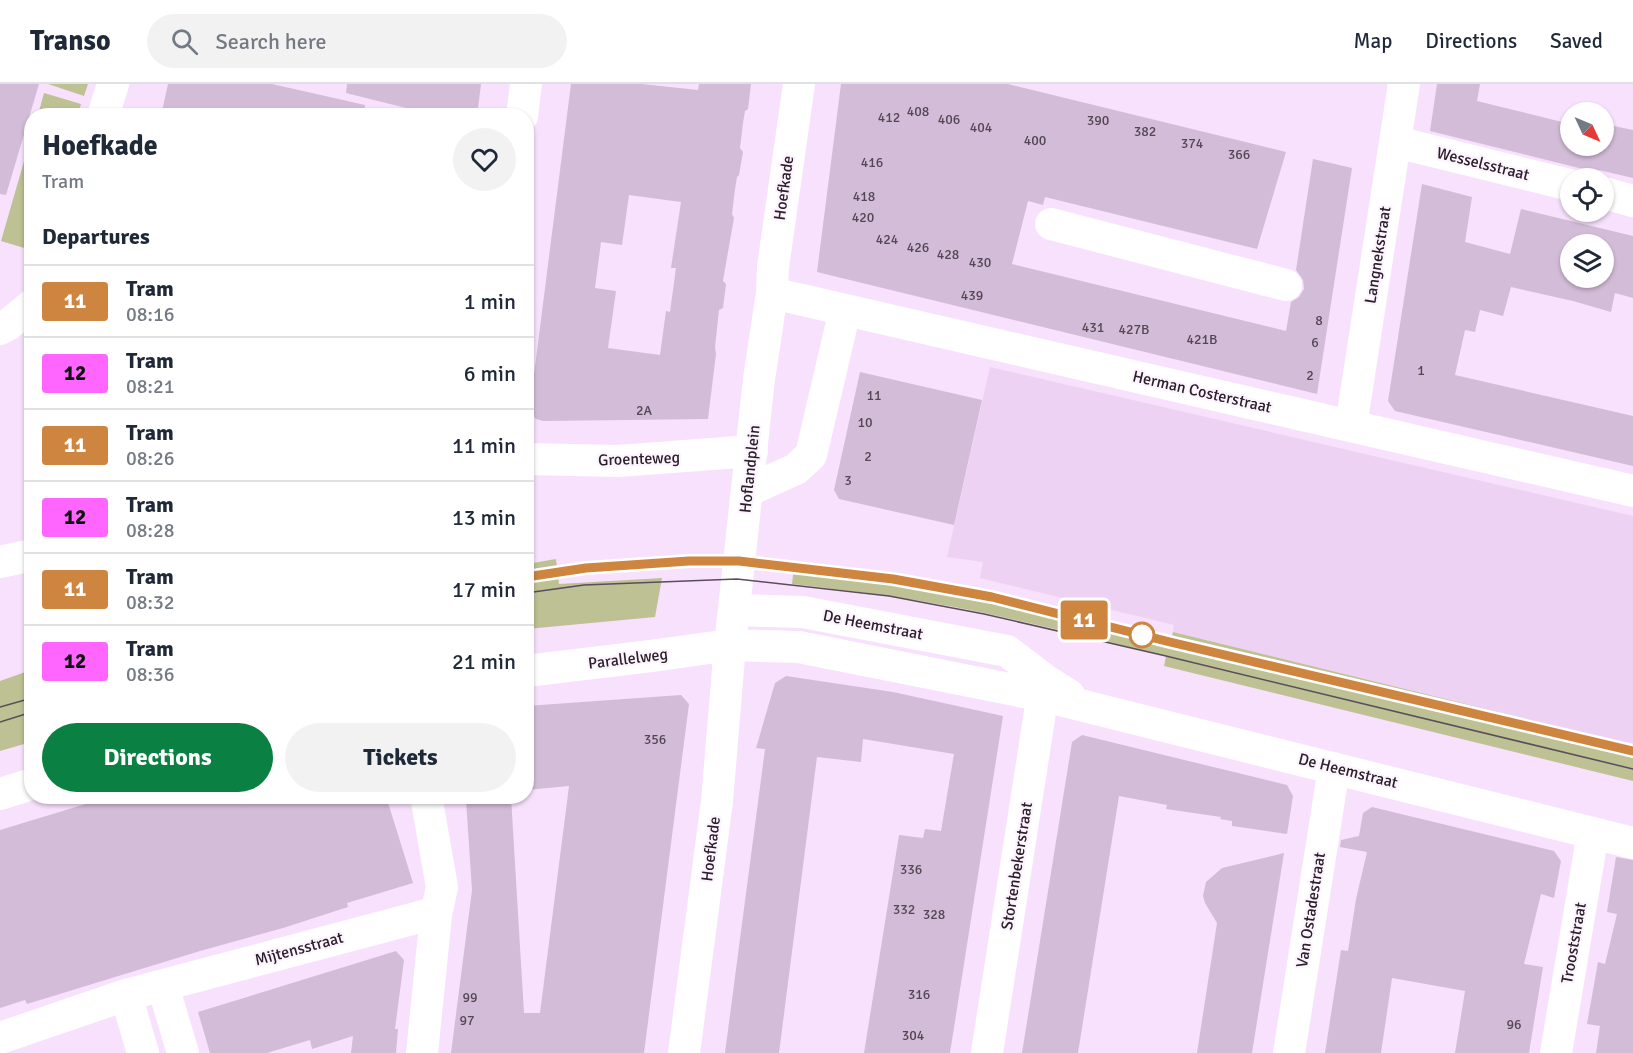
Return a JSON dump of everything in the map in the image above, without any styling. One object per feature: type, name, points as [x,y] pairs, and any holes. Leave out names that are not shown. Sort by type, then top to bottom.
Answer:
[{"type":"street","points":[[106,108],[113,84]]},
{"type":"street","points":[[523,108],[526,84]]},
{"type":"street","name":"Hoefkade","points":[[772,293],[773,267],[799,84]]},
{"type":"street","name":"Langnekstraat","points":[[1351,426],[1404,84]]},
{"type":"street","name":"Wesselsstraat","points":[[1396,142],[1560,183]]},
{"type":"street","points":[[1614,196],[1633,201]]},
{"type":"street","points":[[1052,224],[1286,285]]},
{"type":"street","name":"Herman Costerstraat","points":[[772,293],[1633,491]]},
{"type":"street","name":"Hoflandplein","points":[[729,645],[772,293]]},
{"type":"street","points":[[747,491],[796,469],[811,455],[845,310]]},
{"type":"street","points":[[0,329],[24,312]]},
{"type":"street","name":"Groenteweg","points":[[534,459],[618,461],[752,451]]},
{"type":"street","points":[[0,560],[24,556]]},
{"type":"street","name":"De Heemstraat","points":[[734,610],[803,612],[1007,651],[1044,688]]},
{"type":"street","name":"Hoefkade","points":[[684,1053],[717,801],[729,645]]},
{"type":"street","name":"De Heemstraat","points":[[729,645],[799,647],[1044,688],[1102,710],[1633,843]]},
{"type":"street","name":"Parallelweg","points":[[534,670],[651,657],[729,645]]},
{"type":"street","name":"Stortenbekerstraat","points":[[987,1053],[1044,688]]},
{"type":"street","name":"Van Ostadestraat","points":[[1289,1053],[1334,768]]},
{"type":"street","points":[[0,794],[24,786]]},
{"type":"street","points":[[422,1053],[436,915],[442,887],[427,804]]},
{"type":"street","name":"De Heemstraat","points":[[1593,833],[1633,829]]},
{"type":"street","name":"Trooststraat","points":[[1556,1053],[1593,833]]},
{"type":"street","name":"Mijtensstraat","points":[[0,1038],[126,995],[427,915],[436,915]]},
{"type":"street","points":[[163,986],[183,1053]]},
{"type":"street","points":[[126,995],[143,1053]]},
{"type":"shaded area","points":[[990,367],[1633,516],[1633,745],[1173,632],[1174,625],[980,578],[983,562],[947,557]]},
{"type":"green space","points":[[48,84],[88,84],[84,96]]},
{"type":"green space","points":[[44,93],[81,104],[80,108],[40,108]]},
{"type":"green space","points":[[24,161],[24,248],[1,241]]},
{"type":"green space","points":[[556,559],[559,584],[662,578],[655,617],[534,628],[534,563]]},
{"type":"green space","points":[[794,567],[893,580],[992,597],[1170,642],[1173,632],[1633,745],[1633,781],[1164,666],[1166,656],[1063,631],[923,601],[792,584]]},
{"type":"green space","points":[[24,672],[24,744],[0,751],[0,681]]},
{"type":"building","points":[[0,84],[39,84],[32,108],[24,108],[24,134],[6,195],[0,194]]},
{"type":"building","points":[[168,84],[272,84],[365,105],[365,108],[163,108]]},
{"type":"building","points":[[347,84],[481,84],[478,108],[406,108],[346,93]]},
{"type":"building","points":[[571,84],[642,84],[698,90],[699,84],[751,84],[748,109],[745,111],[743,123],[740,148],[743,152],[735,189],[732,214],[734,218],[723,281],[726,284],[723,308],[719,310],[708,419],[543,421],[534,417],[534,375]],"holes":[[[629,195],[681,202],[671,268],[676,268],[670,312],[666,311],[660,355],[608,348],[616,291],[595,288],[601,242],[622,245]]]},
{"type":"building","points":[[841,84],[1008,84],[1286,152],[1257,249],[1045,197],[1043,205],[1028,201],[1012,264],[1286,331],[1291,302],[1299,297],[1304,289],[1303,280],[1296,270],[1313,159],[1352,168],[1317,394],[817,272]]},
{"type":"building","points":[[1437,84],[1480,84],[1477,101],[1560,122],[1560,156],[1614,156],[1614,126],[1633,130],[1633,178],[1614,174],[1614,168],[1579,168],[1430,131]]},
{"type":"building","points":[[1422,184],[1472,197],[1465,242],[1510,254],[1521,209],[1560,218],[1560,222],[1575,222],[1633,236],[1633,298],[1615,293],[1611,312],[1511,287],[1503,316],[1480,310],[1475,332],[1465,330],[1455,375],[1633,416],[1633,466],[1395,411],[1388,401]]},
{"type":"building","points":[[860,372],[982,400],[954,525],[839,499],[834,490]]},
{"type":"building","points":[[786,676],[893,692],[1003,716],[950,1053],[864,1053],[899,835],[923,838],[925,829],[941,831],[954,754],[863,739],[861,762],[817,757],[779,1053],[725,1053],[765,749],[756,748],[775,683]]},
{"type":"building","points":[[681,695],[689,704],[644,1053],[451,1053],[472,890],[466,804],[511,804],[524,1013],[540,1013],[569,786],[534,789],[534,705]]},
{"type":"building","points":[[1082,735],[1287,785],[1293,796],[1287,834],[1232,826],[1232,821],[1220,819],[1221,817],[1166,809],[1167,805],[1119,796],[1078,1053],[1022,1053],[1072,742]]},
{"type":"building","points":[[86,804],[388,804],[413,883],[347,903],[348,907],[283,928],[27,1004],[25,1000],[0,1008],[0,830]]},
{"type":"building","points":[[1372,807],[1554,851],[1561,861],[1554,898],[1541,894],[1524,964],[1543,967],[1529,1053],[1455,1053],[1465,991],[1392,978],[1381,1053],[1325,1053],[1341,950],[1348,951],[1356,899],[1367,852],[1340,847],[1341,840],[1359,836],[1363,813]]},
{"type":"building","points":[[1284,853],[1252,1053],[1197,1053],[1217,923],[1203,896],[1206,882],[1222,868]]},
{"type":"building","points":[[1616,857],[1633,860],[1633,1053],[1596,1053],[1600,1026],[1587,1024],[1598,962],[1605,964],[1617,914],[1607,912]]},
{"type":"building","points":[[396,951],[404,960],[395,1029],[398,1029],[396,1053],[351,1053],[353,1036],[312,1049],[310,1040],[267,1053],[210,1053],[198,1012]]},
{"type":"tram line","points":[[534,576],[586,568],[689,561],[739,561],[893,579],[992,597],[1170,642],[1633,751]]},
{"type":"tram line","name":"11","points":[[534,576],[586,568],[689,561],[739,561],[893,579],[992,597],[1170,642],[1633,751]]},
{"type":"tram line","points":[[534,592],[584,585],[737,579],[889,596],[984,614],[1166,656],[1633,769]]},
{"type":"tram line","points":[[0,707],[24,700]]},
{"type":"tram line","points":[[0,722],[24,714]]}]
